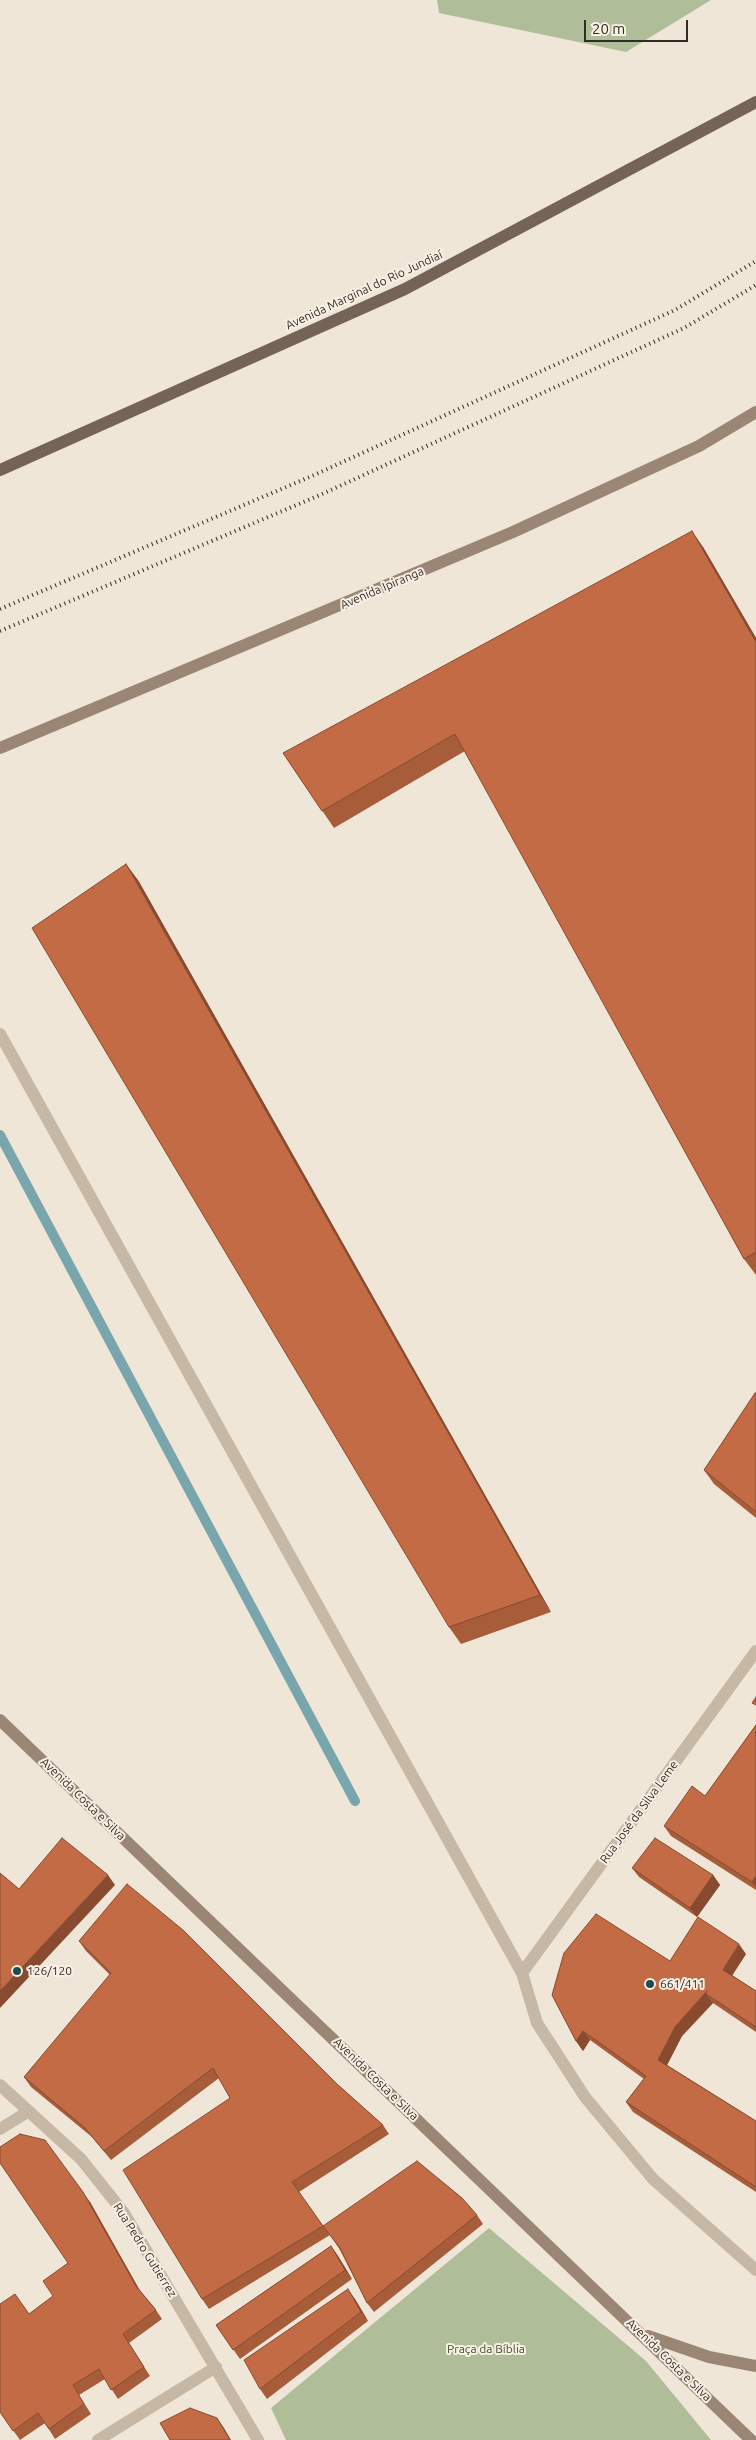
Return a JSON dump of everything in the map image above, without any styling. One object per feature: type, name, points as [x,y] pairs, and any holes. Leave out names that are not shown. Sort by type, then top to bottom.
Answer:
[{"type":"main road","name":"Avenida Marginal do Rio Jundiaí","points":[[0,470],[405,289],[756,102]]},
{"type":"main road","name":"Avenida Ipiranga","points":[[0,748],[513,532],[699,446],[756,412]]},
{"type":"main road","name":"Avenida Costa e Silva","points":[[0,1720],[644,2335],[751,2440]]},
{"type":"main road","points":[[644,2335],[709,2357],[756,2366]]},
{"type":"street","points":[[0,1034],[522,1973],[538,2023],[585,2097],[653,2179],[756,2270]]},
{"type":"street","name":"Rua José da Silva Leme","points":[[522,1973],[756,1652]]},
{"type":"street","name":"Rua Pedro Gutierrez","points":[[0,2085],[81,2159],[124,2213],[258,2440]]},
{"type":"street","points":[[0,2129],[29,2111]]},
{"type":"street","points":[[98,2440],[216,2367]]},
{"type":"green space","points":[[437,0],[711,0],[626,52],[439,13]]},
{"type":"green space","name":"Praça da Bíblia","points":[[489,2228],[646,2361],[711,2440],[286,2440],[271,2408]]},
{"type":"building","points":[[692,531],[756,642],[756,1252],[744,1259],[455,734],[322,811],[283,753]]},
{"type":"building","points":[[126,864],[540,1595],[449,1627],[32,928]]},
{"type":"building","points":[[756,1393],[756,1512],[704,1470]]},
{"type":"building","points":[[756,1697],[756,1705],[752,1703]]},
{"type":"building","points":[[756,1725],[756,1876],[752,1882],[664,1826],[692,1786],[705,1796]]},
{"type":"building","points":[[62,1838],[108,1875],[0,1991],[0,1873],[19,1889]]},
{"type":"building","points":[[655,1838],[713,1875],[690,1908],[632,1868]]},
{"type":"building","points":[[127,1884],[183,1930],[337,2084],[383,2125],[292,2182],[323,2226],[202,2299],[123,2170],[230,2098],[213,2068],[104,2151],[85,2128],[24,2077],[111,1973],[79,1941]]},
{"type":"building","points":[[596,1914],[670,1961],[698,1917],[739,1944],[723,1970],[756,1991],[756,2027],[706,1994],[707,1991],[675,2027],[658,2060],[756,2121],[756,2187],[626,2102],[646,2076],[583,2031],[576,2041],[552,1995],[564,1953]]},
{"type":"building","points":[[20,2134],[45,2140],[83,2192],[136,2286],[156,2310],[123,2334],[144,2367],[111,2390],[99,2369],[73,2385],[84,2404],[49,2429],[38,2413],[13,2431],[0,2412],[0,2304],[15,2294],[29,2314],[53,2296],[43,2281],[68,2263],[0,2163],[0,2147]]},
{"type":"building","points":[[417,2161],[462,2198],[477,2215],[367,2303],[340,2248],[323,2226]]},
{"type":"building","points":[[331,2246],[345,2270],[233,2350],[216,2325]]},
{"type":"building","points":[[348,2289],[361,2312],[260,2389],[244,2360]]},
{"type":"building","points":[[190,2408],[217,2418],[230,2440],[170,2440],[160,2423]]},
{"type":"waterway","points":[[0,1135],[355,1801]]},
{"type":"railway","points":[[0,609],[312,476],[675,310],[756,261]]},
{"type":"railway","points":[[0,631],[320,495],[684,328],[756,285]]},
{"type":"place","name":"126/120","points":[[17,1971]]},
{"type":"place","name":"661/411","points":[[650,1984]]}]
